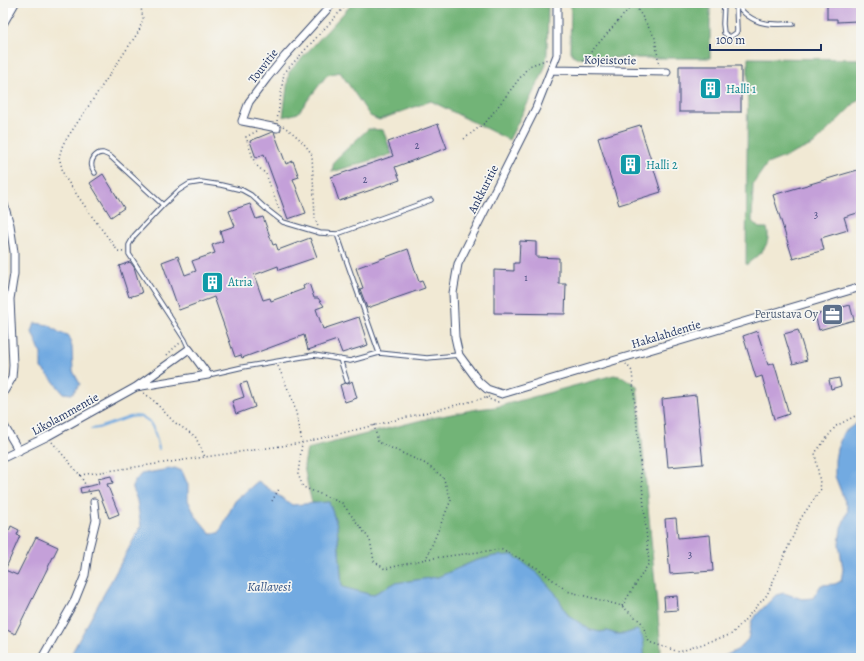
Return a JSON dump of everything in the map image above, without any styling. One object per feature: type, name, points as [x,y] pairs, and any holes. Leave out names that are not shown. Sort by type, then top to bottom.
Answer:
[{"type":"street","points":[[3,22],[14,3]]},
{"type":"street","name":"Touvitie","points":[[280,127],[242,121],[250,102],[267,78],[284,56],[333,3]]},
{"type":"street","name":"Ankkuritie","points":[[502,394],[487,389],[479,382],[459,355],[455,337],[453,293],[458,264],[536,108],[552,70],[557,55],[557,3]]},
{"type":"street","name":"Kojeistotie","points":[[552,70],[664,72]]},
{"type":"street","points":[[3,201],[10,225],[14,252],[14,274],[10,299],[13,365],[12,378],[3,393]]},
{"type":"street","name":"Hakalahdentie","points":[[502,394],[861,287]]},
{"type":"street","points":[[189,349],[208,375]]},
{"type":"street","name":"Likolammentie","points":[[3,458],[48,436],[136,387],[189,349]]},
{"type":"street","name":"Likolammentie","points":[[136,387],[208,375]]},
{"type":"street","points":[[3,424],[19,451]]},
{"type":"street","points":[[42,658],[74,600],[85,575],[89,548],[96,520],[94,502]]},
{"type":"lane","points":[[724,3],[724,33],[730,37],[737,31],[736,3]]},
{"type":"lane","points":[[736,3],[739,8],[750,18],[764,23],[793,24]]},
{"type":"lane","points":[[95,173],[91,167],[92,159],[96,155],[102,153],[107,155],[163,205]]},
{"type":"lane","points":[[189,349],[185,340],[130,254],[129,245],[134,236],[163,205],[178,191],[189,184],[200,182],[242,190],[251,195],[283,222],[320,233],[337,234],[431,200]]},
{"type":"lane","points":[[337,234],[379,353]]},
{"type":"lane","points":[[208,375],[242,367],[314,355],[350,361],[379,353],[427,358],[459,355]]},
{"type":"lane","points":[[340,359],[347,381]]},
{"type":"path","points":[[118,250],[64,176],[59,157],[63,144],[139,31],[144,18],[140,3]]},
{"type":"path","points":[[276,202],[266,174],[255,164],[246,137],[277,121],[284,73],[348,3]]},
{"type":"path","points":[[583,61],[634,3],[655,38],[664,72]]},
{"type":"path","points":[[464,139],[486,122],[529,66],[557,55]]},
{"type":"path","points":[[280,127],[295,134],[308,148],[312,155],[315,218],[320,233]]},
{"type":"path","points":[[166,357],[174,348],[185,340]]},
{"type":"path","points":[[622,606],[649,563],[632,371],[626,364],[626,358]]},
{"type":"path","points":[[276,361],[293,401],[299,425],[302,443],[298,474],[303,487],[342,503],[370,540],[374,561],[385,569],[426,559],[502,549],[539,569],[567,592],[622,606],[642,623],[649,642],[679,652],[732,634],[767,595],[801,518],[822,489],[815,454],[836,426],[861,413]]},
{"type":"path","points":[[136,387],[153,400],[174,422],[195,436],[205,456]]},
{"type":"path","points":[[80,475],[302,443],[502,394]]},
{"type":"path","points":[[374,425],[378,442],[426,464],[443,477],[451,500],[426,559]]},
{"type":"path","points":[[48,436],[80,475],[94,502]]},
{"type":"path","points":[[272,501],[279,489]]},
{"type":"green space","points":[[353,3],[548,3],[546,64],[542,75],[509,140],[431,101],[379,120],[370,116],[340,72],[327,75],[298,113],[283,117],[289,72]]},
{"type":"green space","points":[[571,3],[710,3],[710,58],[578,58],[574,56],[570,50]]},
{"type":"green space","points":[[748,58],[861,59],[861,97],[814,144],[767,164],[753,184],[752,221],[759,228],[767,228],[768,240],[763,250],[746,265]]},
{"type":"green space","points":[[368,129],[383,130],[392,154],[332,172],[334,161]]},
{"type":"green space","points":[[614,375],[623,377],[637,386],[661,649],[659,658],[644,657],[643,645],[637,630],[624,634],[616,634],[607,631],[600,632],[590,630],[568,615],[555,593],[495,556],[475,561],[438,577],[395,583],[372,595],[342,587],[337,525],[329,502],[312,503],[304,466],[307,449],[422,420],[477,409],[496,407]]},
{"type":"water","points":[[35,323],[49,325],[60,333],[68,335],[72,347],[73,371],[80,384],[72,394],[63,393],[41,368],[41,354],[32,332]]},
{"type":"water","points":[[861,423],[861,658],[720,658],[737,650],[748,639],[752,620],[776,595],[784,593],[802,599],[813,598],[821,585],[835,584],[841,581],[843,569],[839,544],[841,528],[848,511],[835,476],[835,460],[837,449],[843,433],[855,424]]},
{"type":"water","name":"Kallavesi","points":[[175,468],[182,471],[188,485],[188,500],[195,515],[210,533],[219,533],[235,501],[258,481],[292,505],[329,502],[337,525],[342,587],[372,595],[395,583],[438,577],[475,561],[495,556],[513,555],[536,572],[555,593],[568,615],[590,630],[600,632],[607,631],[616,634],[624,634],[637,630],[640,632],[643,639],[645,658],[69,658],[141,526],[137,501],[132,485],[141,474]]},
{"type":"building","points":[[827,3],[861,3],[861,16],[857,16],[857,21],[837,22],[837,19],[827,19]]},
{"type":"building","name":"Halli 1","points":[[679,66],[741,66],[741,112],[679,112]]},
{"type":"building","points":[[438,124],[447,148],[395,167],[400,180],[339,201],[331,177],[393,156],[388,142]]},
{"type":"building","name":"Halli 2","points":[[640,125],[661,192],[619,205],[598,138]]},
{"type":"building","points":[[274,132],[286,164],[293,161],[299,177],[293,179],[306,213],[288,219],[264,154],[256,158],[250,141]]},
{"type":"building","points":[[861,169],[861,212],[844,217],[848,230],[821,238],[824,250],[793,259],[773,195]]},
{"type":"building","points":[[103,174],[124,208],[111,217],[90,183]]},
{"type":"building","name":"Atria","points":[[250,204],[256,219],[263,217],[273,245],[276,244],[278,250],[310,238],[317,257],[279,270],[278,266],[254,275],[263,300],[270,298],[271,301],[304,289],[303,286],[309,283],[314,298],[318,298],[324,306],[316,309],[323,329],[359,317],[368,345],[342,353],[337,340],[308,350],[304,335],[242,358],[241,355],[235,357],[214,297],[179,310],[162,262],[178,256],[185,275],[196,271],[192,261],[215,253],[212,245],[223,241],[220,231],[235,226],[229,211]]},
{"type":"building","points":[[520,241],[536,242],[536,257],[559,258],[559,284],[566,284],[565,314],[494,313],[494,270],[514,271],[514,263],[519,263]]},
{"type":"building","points":[[408,249],[419,282],[422,281],[425,288],[367,308],[360,289],[363,288],[356,268]]},
{"type":"building","points":[[130,262],[134,267],[142,293],[129,297],[119,266]]},
{"type":"building","points":[[850,305],[854,320],[819,330],[815,315]]},
{"type":"building","points":[[798,330],[807,360],[793,364],[784,334]]},
{"type":"building","points":[[757,331],[768,365],[774,363],[789,414],[774,419],[762,376],[756,378],[743,336]]},
{"type":"building","points":[[839,378],[841,386],[831,389],[829,380]]},
{"type":"building","points":[[352,381],[357,398],[345,402],[340,385],[345,383],[348,384]]},
{"type":"building","points":[[247,382],[255,407],[236,414],[232,401],[244,397],[240,384]]},
{"type":"building","points":[[696,395],[703,464],[668,467],[662,399]]},
{"type":"building","points":[[111,476],[113,483],[107,484],[119,514],[109,518],[98,490],[81,493],[80,488],[99,484],[98,479]]},
{"type":"building","points":[[676,518],[678,538],[710,535],[713,571],[670,574],[665,519]]},
{"type":"building","points":[[11,526],[19,530],[17,535],[20,536],[5,570],[17,575],[36,537],[58,547],[15,634],[3,628],[3,528],[9,531]]},
{"type":"building","points":[[677,596],[678,610],[665,611],[664,597]]},
{"type":"waterway","points":[[91,429],[137,416],[148,420],[154,430],[159,449]]},
{"type":"place","name":"Halli 1","points":[[710,89]]},
{"type":"place","name":"Halli 2","points":[[630,165]]},
{"type":"place","name":"Atria","points":[[213,282]]},
{"type":"place","name":"Perustava Oy","points":[[833,314]]}]
